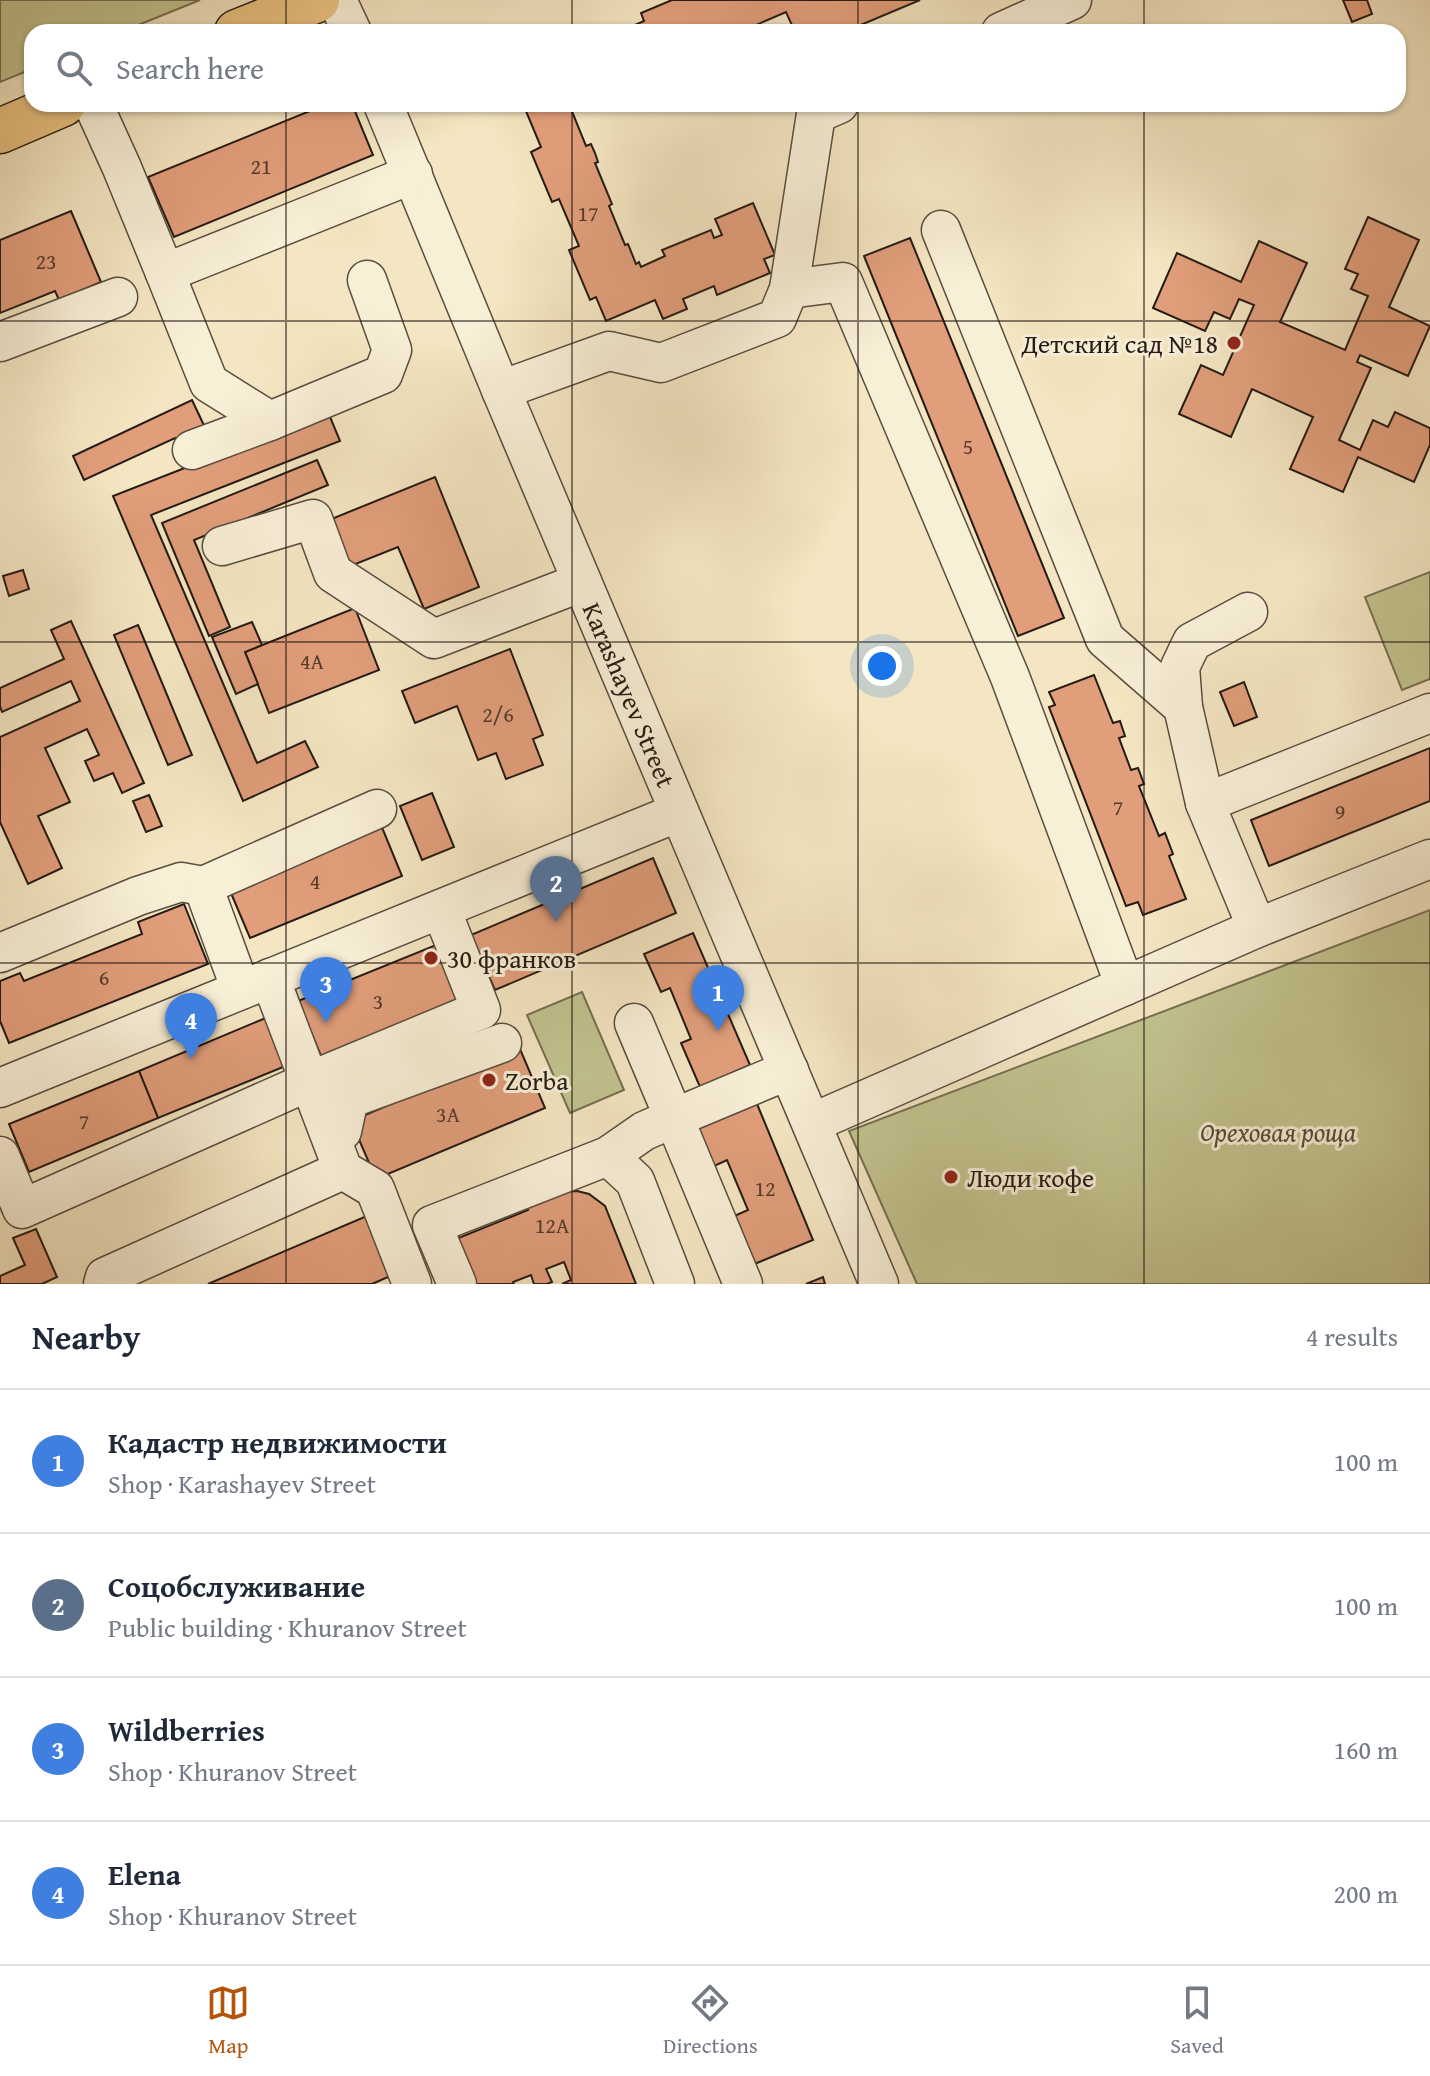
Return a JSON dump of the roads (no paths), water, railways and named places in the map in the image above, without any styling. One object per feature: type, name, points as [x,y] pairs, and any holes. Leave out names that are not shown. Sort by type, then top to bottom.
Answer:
[{"type":"main road","points":[[257,24],[317,0]]},
{"type":"main road","points":[[0,131],[44,112]]},
{"type":"street","points":[[337,0],[348,24]]},
{"type":"street","points":[[1019,24],[1072,0]]},
{"type":"street","points":[[97,112],[209,383],[209,444],[383,374],[392,350],[367,280]]},
{"type":"street","name":"Karashaуev Street","points":[[386,112],[879,1284]]},
{"type":"street","points":[[501,390],[609,351],[661,363],[777,318],[789,289],[816,114],[821,112]]},
{"type":"street","points":[[165,273],[413,174]]},
{"type":"street","points":[[941,230],[1105,639],[1183,707]]},
{"type":"street","points":[[789,289],[843,282],[1010,677],[1125,986]]},
{"type":"street","points":[[0,342],[118,297]]},
{"type":"street","points":[[209,383],[270,421]]},
{"type":"street","points":[[222,546],[313,519],[333,573],[434,639],[582,582]]},
{"type":"street","points":[[1248,612],[1192,642],[1180,667],[1183,707],[1205,803],[1257,928]]},
{"type":"street","points":[[1205,803],[1430,713]]},
{"type":"street","points":[[0,953],[138,896],[181,882],[203,886],[377,809]]},
{"type":"street","points":[[0,1088],[679,812]]},
{"type":"street","points":[[812,1123],[1257,928],[1430,859]]},
{"type":"street","points":[[203,886],[310,1081],[338,1155],[375,1189],[412,1284]]},
{"type":"street","points":[[0,1156],[22,1209],[310,1081],[481,1010],[441,909]]},
{"type":"street","points":[[634,1023],[743,1284]]},
{"type":"street","points":[[338,1155],[349,1099],[502,1043]]},
{"type":"street","points":[[457,1284],[432,1225],[608,1156],[644,1131],[789,1070]]},
{"type":"street","points":[[103,1284],[105,1277],[338,1155]]},
{"type":"street","points":[[608,1156],[635,1181],[675,1284]]},
{"type":"place","name":"Детский сад №18","points":[[1234,343]]},
{"type":"place","name":"Соцобслуживание","points":[[556,922]]},
{"type":"place","name":"30 франков","points":[[431,958]]},
{"type":"place","name":"Wildberries","points":[[326,1023]]},
{"type":"place","name":"Кадастр недвижимости","points":[[718,1031]]},
{"type":"place","name":"Elena","points":[[191,1059]]},
{"type":"place","name":"Zorba","points":[[489,1080]]},
{"type":"place","name":"Люди кофе","points":[[951,1177]]},
{"type":"park label","name":"Ореховая роща","points":[[1278,1131]]}]
